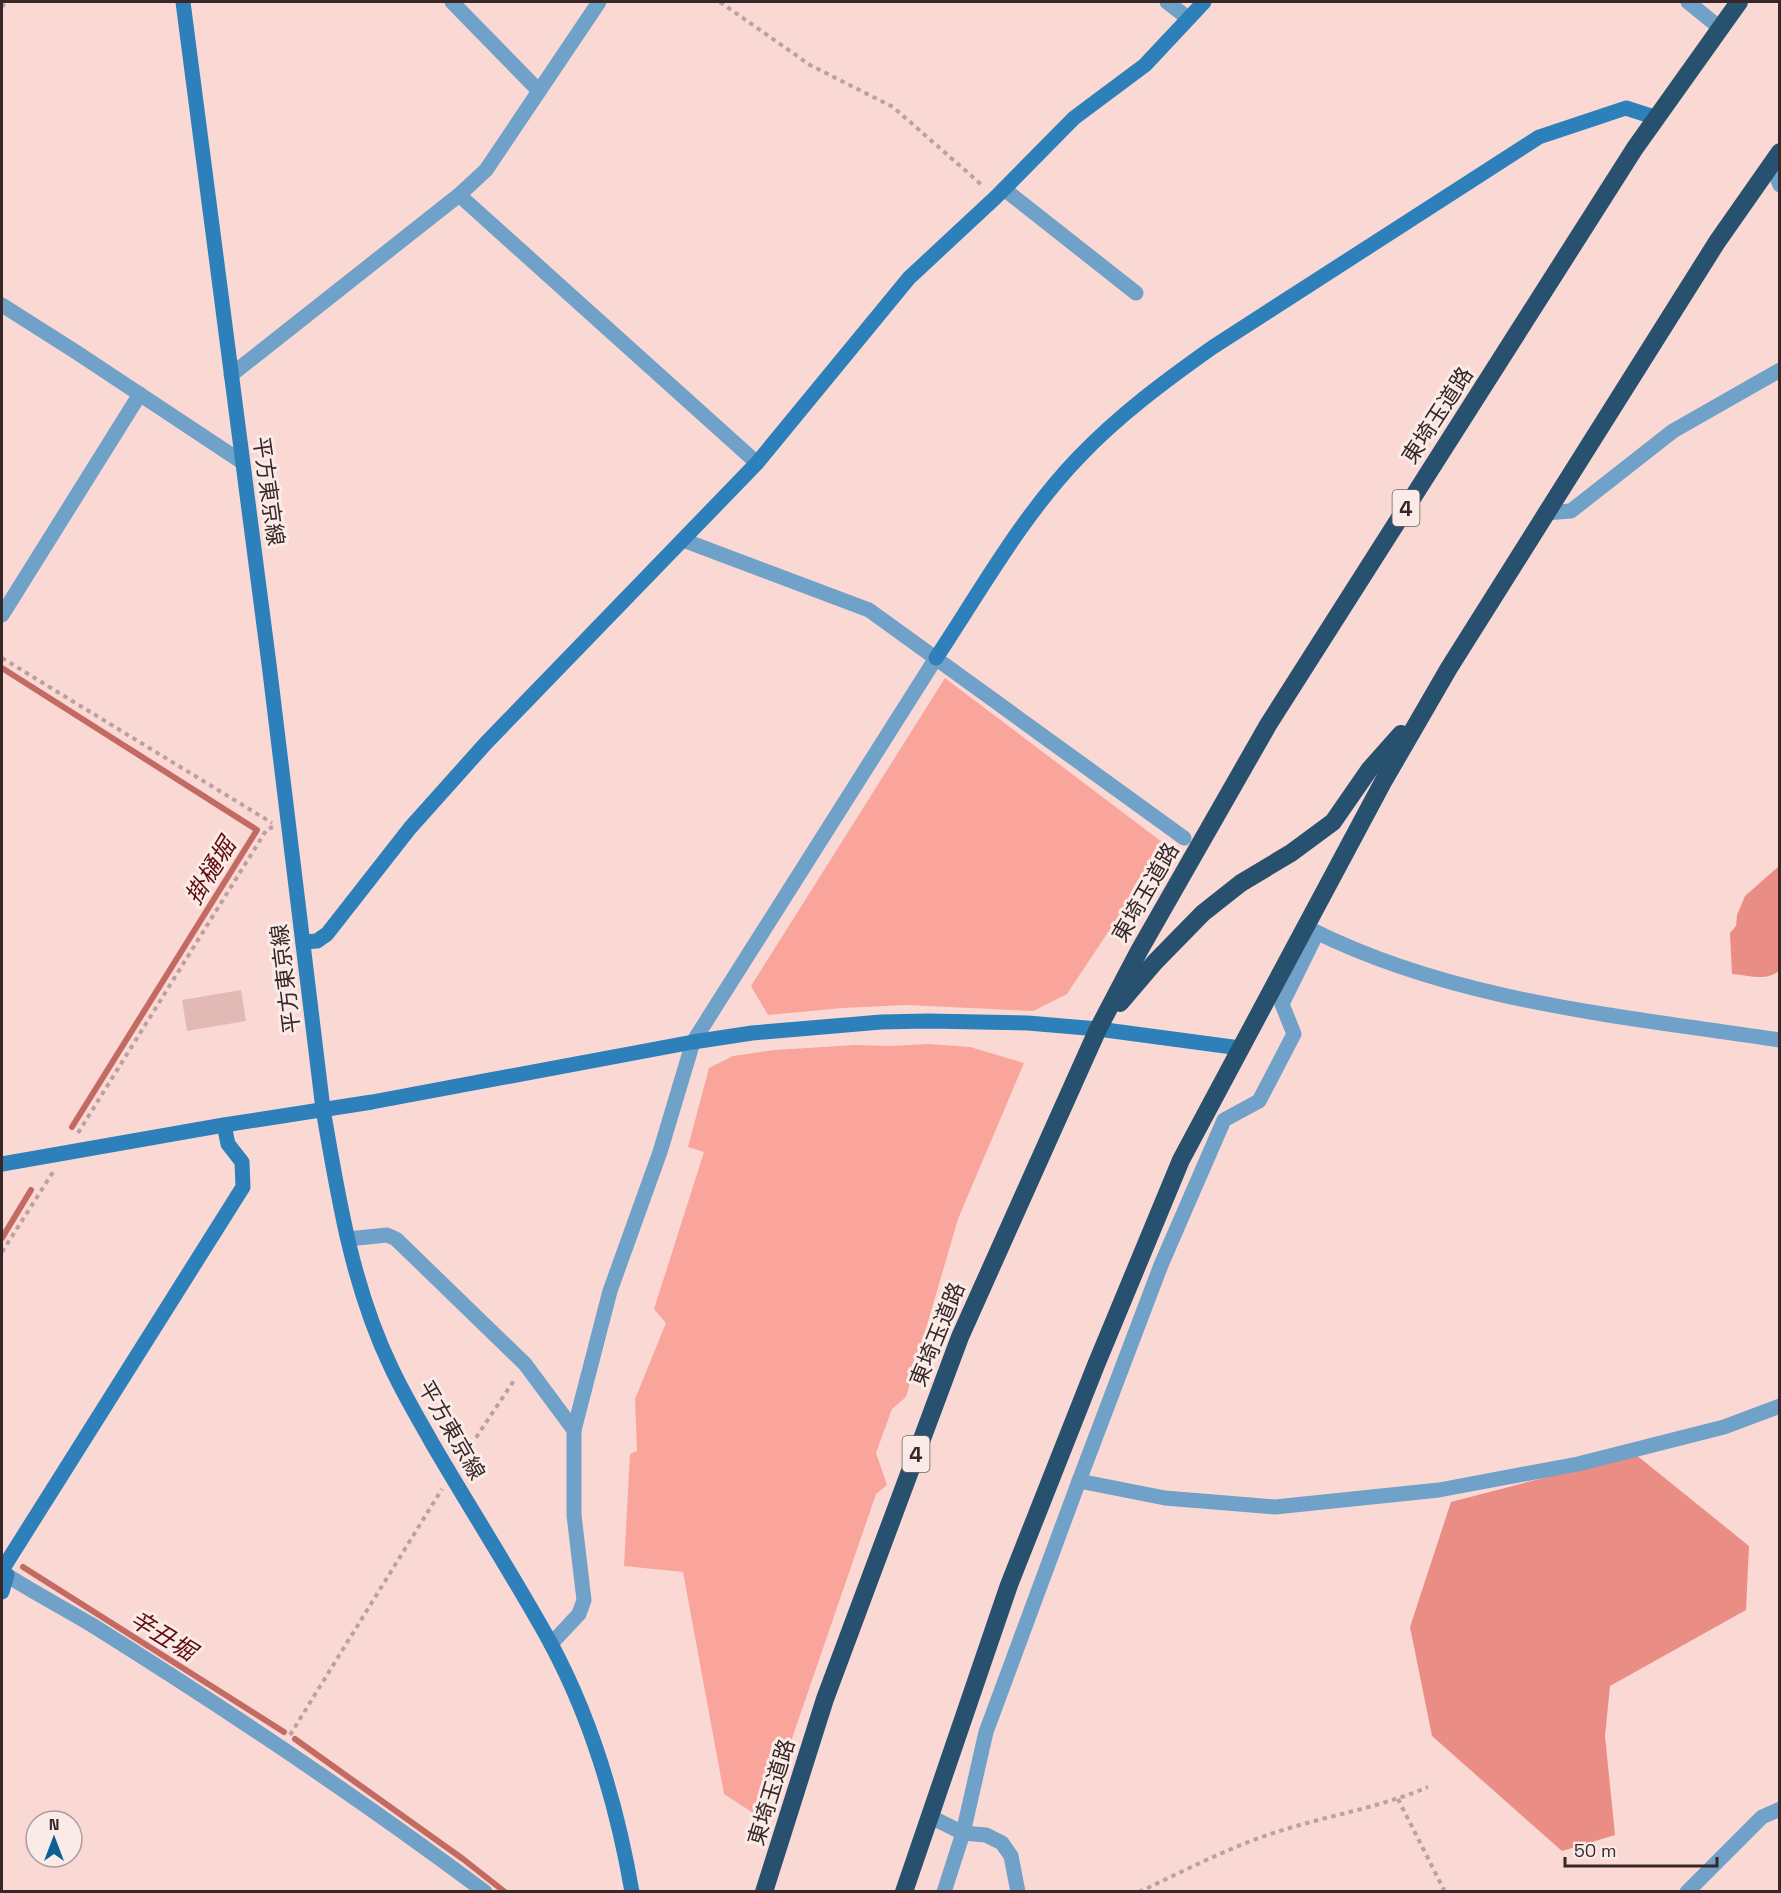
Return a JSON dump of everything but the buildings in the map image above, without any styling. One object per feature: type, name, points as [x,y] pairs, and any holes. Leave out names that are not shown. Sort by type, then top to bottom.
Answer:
[{"type":"highway","name":"東埼玉道路","points":[[765,1892],[825,1699],[960,1337],[1098,1029],[1139,951],[1268,726],[1635,148],[1738,2]]},
{"type":"highway","points":[[904,1892],[1009,1585],[1096,1365],[1181,1160],[1240,1048],[1311,930],[1383,782],[1426,707],[1717,242],[1775,158]]},
{"type":"highway","points":[[1098,1029],[1155,962],[1203,913],[1241,883],[1292,853],[1333,822],[1369,770],[1426,707]]},
{"type":"street","name":"平方東京線","points":[[183,2],[323,1109],[348,1239],[359,1285],[391,1368],[551,1644],[593,1739],[622,1836],[632,1892]]},
{"type":"street","points":[[452,2],[539,91]]},
{"type":"street","points":[[231,375],[459,195],[486,170],[599,2]]},
{"type":"street","points":[[1167,2],[1188,18]]},
{"type":"street","points":[[303,942],[317,941],[327,934],[410,828],[486,743],[757,463],[909,278],[1000,193],[1074,118],[1145,65],[1204,2]]},
{"type":"street","points":[[1688,2],[1720,28]]},
{"type":"street","points":[[551,1644],[579,1614],[584,1600],[574,1515],[574,1430],[610,1291],[660,1152],[693,1042],[936,658],[1019,532],[1077,458],[1116,420],[1165,381],[1222,341],[1539,137],[1626,108],[1657,118]]},
{"type":"street","points":[[1775,158],[1779,185]]},
{"type":"street","points":[[1000,193],[1136,293]]},
{"type":"street","points":[[459,195],[757,463]]},
{"type":"street","points":[[2,305],[242,462]]},
{"type":"street","points":[[1546,513],[1571,512],[1673,432],[1779,370]]},
{"type":"street","points":[[2,615],[140,394]]},
{"type":"street","points":[[683,540],[869,610],[1184,838]]},
{"type":"street","points":[[944,1892],[963,1833],[986,1732],[1161,1265],[1224,1120],[1259,1101],[1294,1034],[1282,1004],[1311,930],[1401,967],[1523,1001],[1779,1040]]},
{"type":"street","points":[[2,1164],[372,1102],[752,1033],[893,1022],[1028,1023],[1098,1029],[1240,1048]]},
{"type":"street","points":[[2,1592],[3,1572],[243,1187],[242,1162],[228,1144],[224,1125]]},
{"type":"street","points":[[348,1239],[387,1235],[396,1239],[525,1364],[574,1430]]},
{"type":"street","points":[[1079,1481],[1165,1498],[1275,1507],[1427,1491],[1578,1464],[1724,1427],[1779,1406]]},
{"type":"street","points":[[3,1572],[91,1625],[281,1749],[405,1833],[485,1892]]},
{"type":"street","points":[[1687,1892],[1762,1817],[1779,1809]]},
{"type":"street","points":[[929,1816],[963,1833],[986,1835],[1002,1843],[1011,1856],[1018,1892]]},
{"type":"path","points":[[2,7],[5,2]]},
{"type":"path","points":[[720,2],[810,65],[893,107],[1000,193]]},
{"type":"path","points":[[2,658],[276,826],[267,829],[2,1252]]},
{"type":"path","points":[[281,1749],[451,1475],[525,1364]]},
{"type":"path","points":[[1139,1892],[1221,1853],[1281,1831],[1398,1799],[1428,1787]]},
{"type":"path","points":[[1398,1799],[1445,1892]]},
{"type":"shaded area","points":[[945,678],[1166,845],[1067,994],[1033,1011],[906,1005],[768,1015],[751,986]]},
{"type":"shaded area","points":[[1779,866],[1779,971],[1762,977],[1732,974],[1730,933],[1736,926],[1737,915],[1745,896]]},
{"type":"shaded area","points":[[928,1044],[970,1047],[1024,1063],[958,1219],[906,1397],[892,1409],[876,1453],[887,1485],[876,1494],[764,1820],[724,1794],[683,1572],[624,1566],[630,1454],[637,1451],[635,1399],[666,1323],[654,1309],[704,1152],[688,1147],[709,1068],[733,1056],[775,1050],[855,1045]]},
{"type":"shaded area","points":[[1635,1454],[1749,1546],[1746,1610],[1610,1686],[1605,1736],[1615,1835],[1562,1851],[1432,1736],[1410,1627],[1451,1502]]},
{"type":"waterway","name":"掛樋堀","points":[[2,668],[257,830],[72,1127]]},
{"type":"waterway","name":"掛樋堀","points":[[2,1238],[31,1190]]},
{"type":"waterway","name":"辛丑堀","points":[[23,1567],[284,1732]]},
{"type":"waterway","name":"辛丑堀","points":[[295,1739],[463,1859],[505,1892]]}]
